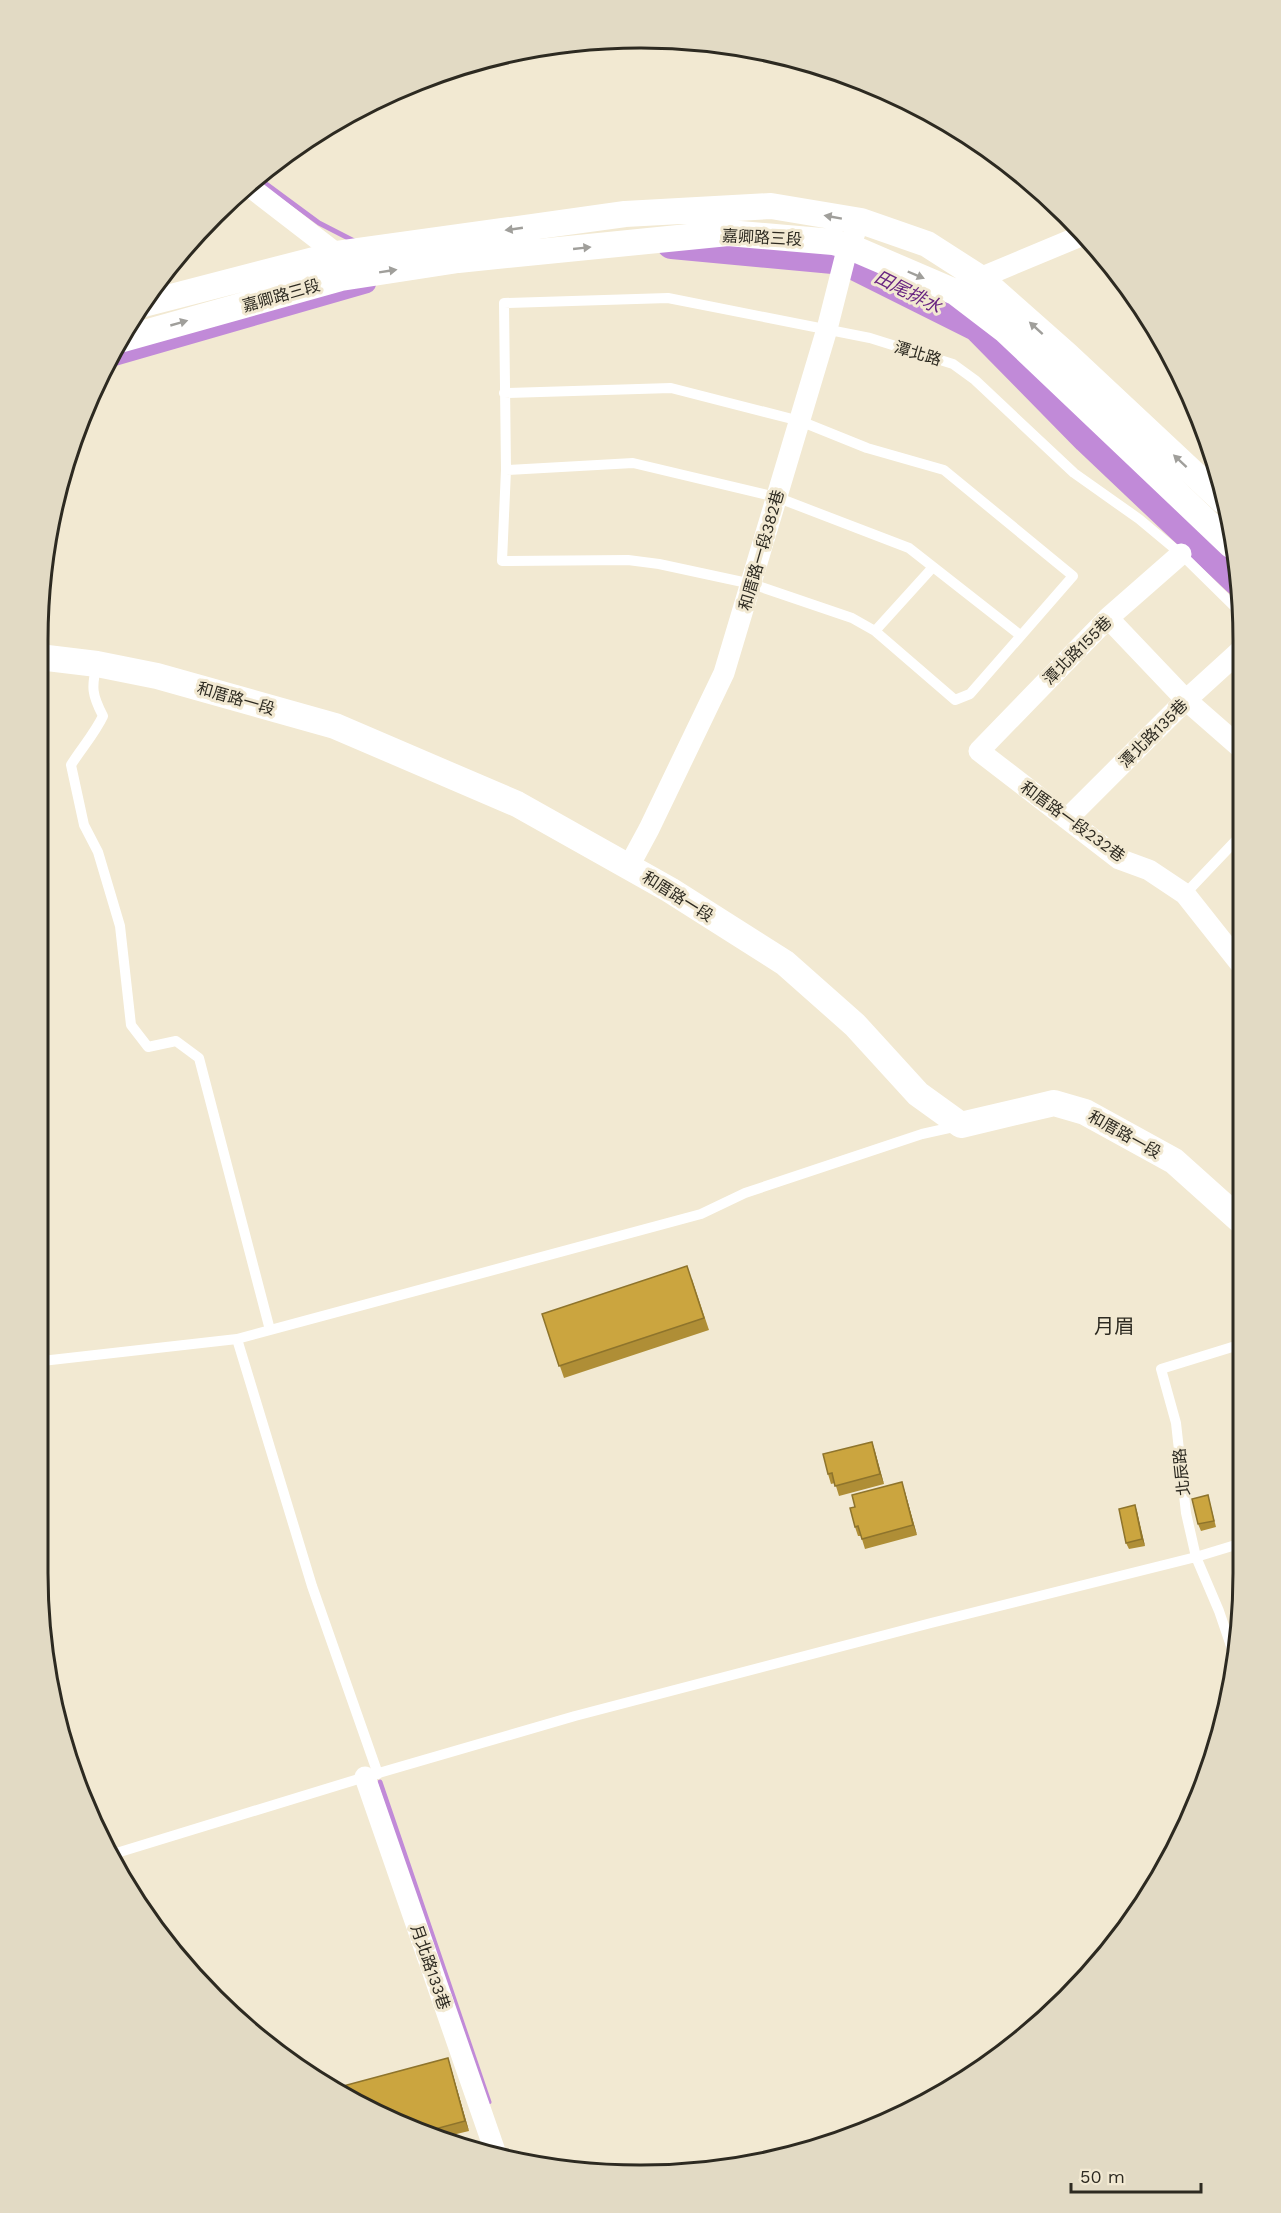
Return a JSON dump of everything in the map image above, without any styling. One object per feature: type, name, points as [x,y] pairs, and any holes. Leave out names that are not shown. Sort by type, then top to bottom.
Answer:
[{"type":"street","points":[[255,191],[339,266]]},
{"type":"street","name":"嘉卿路三段","points":[[154,302],[625,214],[771,206],[861,222],[927,244],[980,278],[1067,355],[1215,494]]},
{"type":"street","name":"和厝路一段382巷","points":[[629,866],[723,673],[828,329],[848,246],[861,222]]},
{"type":"street","name":"嘉卿路三段","points":[[132,336],[339,266],[458,260],[728,233],[833,242],[848,246],[955,292],[1006,331],[1224,538]]},
{"type":"street","points":[[955,292],[980,278],[1075,239]]},
{"type":"street","name":"潭北路155巷","points":[[979,751],[1108,618],[1181,554]]},
{"type":"street","points":[[1108,618],[1186,700],[1233,741]]},
{"type":"street","name":"潭北路135巷","points":[[1067,819],[1186,700],[1233,657]]},
{"type":"street","name":"和厝路一段","points":[[48,658],[97,664],[157,676],[335,726],[517,804],[629,866],[785,963],[855,1025],[918,1094],[961,1125],[1054,1103],[1085,1112],[1174,1161],[1233,1214]]},
{"type":"street","name":"和厝路一段232巷","points":[[979,751],[1119,859],[1149,870],[1185,894],[1233,955]]},
{"type":"street","name":"月北路133巷","points":[[371,1776],[494,2147]]},
{"type":"lane","name":"潭北路","points":[[504,393],[504,303],[668,298],[870,338],[953,363],[975,380],[1074,473],[1139,519],[1181,554],[1232,604]]},
{"type":"lane","points":[[671,388],[800,420],[867,448],[944,470],[1073,576],[970,694],[956,700],[875,631],[852,618],[752,584],[659,564],[628,560],[502,561],[506,470],[504,393],[671,388]]},
{"type":"lane","points":[[506,470],[633,463],[776,496],[909,548],[1020,635]]},
{"type":"lane","points":[[875,631],[933,567]]},
{"type":"lane","points":[[97,664],[92,684],[95,700],[103,716],[71,765],[84,825],[98,852],[120,926],[131,1025],[148,1047],[176,1041],[200,1058],[270,1330]]},
{"type":"lane","points":[[1185,894],[1233,843]]},
{"type":"lane","points":[[48,1360],[237,1339],[701,1214],[745,1193],[922,1134],[961,1125]]},
{"type":"lane","points":[[237,1339],[371,1776]]},
{"type":"lane","name":"北辰路","points":[[1229,1640],[1196,1557],[1186,1513],[1176,1423],[1161,1369],[1233,1347]]},
{"type":"lane","points":[[118,1852],[575,1716],[1233,1546]]},
{"type":"building","points":[[687,1266],[704,1318],[559,1366],[542,1314]]},
{"type":"building","points":[[872,1442],[880,1474],[835,1486],[832,1473],[828,1474],[823,1454]]},
{"type":"building","points":[[902,1482],[913,1525],[862,1539],[858,1526],[855,1527],[850,1508],[855,1507],[852,1495]]},
{"type":"building","points":[[1208,1495],[1214,1521],[1198,1524],[1192,1499]]},
{"type":"building","points":[[1135,1505],[1142,1539],[1126,1543],[1119,1509]]},
{"type":"building","points":[[448,2058],[465,2121],[436,2129],[378,2104],[344,2086]]},
{"type":"waterway","points":[[265,183],[319,223],[356,242]]},
{"type":"waterway","name":"田尾排水","points":[[672,243],[844,259],[978,326],[1088,438],[1229,571]]},
{"type":"waterway","points":[[121,355],[367,284]]},
{"type":"waterway","points":[[380,1782],[489,2102]]},
{"type":"district","name":"月眉","points":[[1114,1326]]}]
